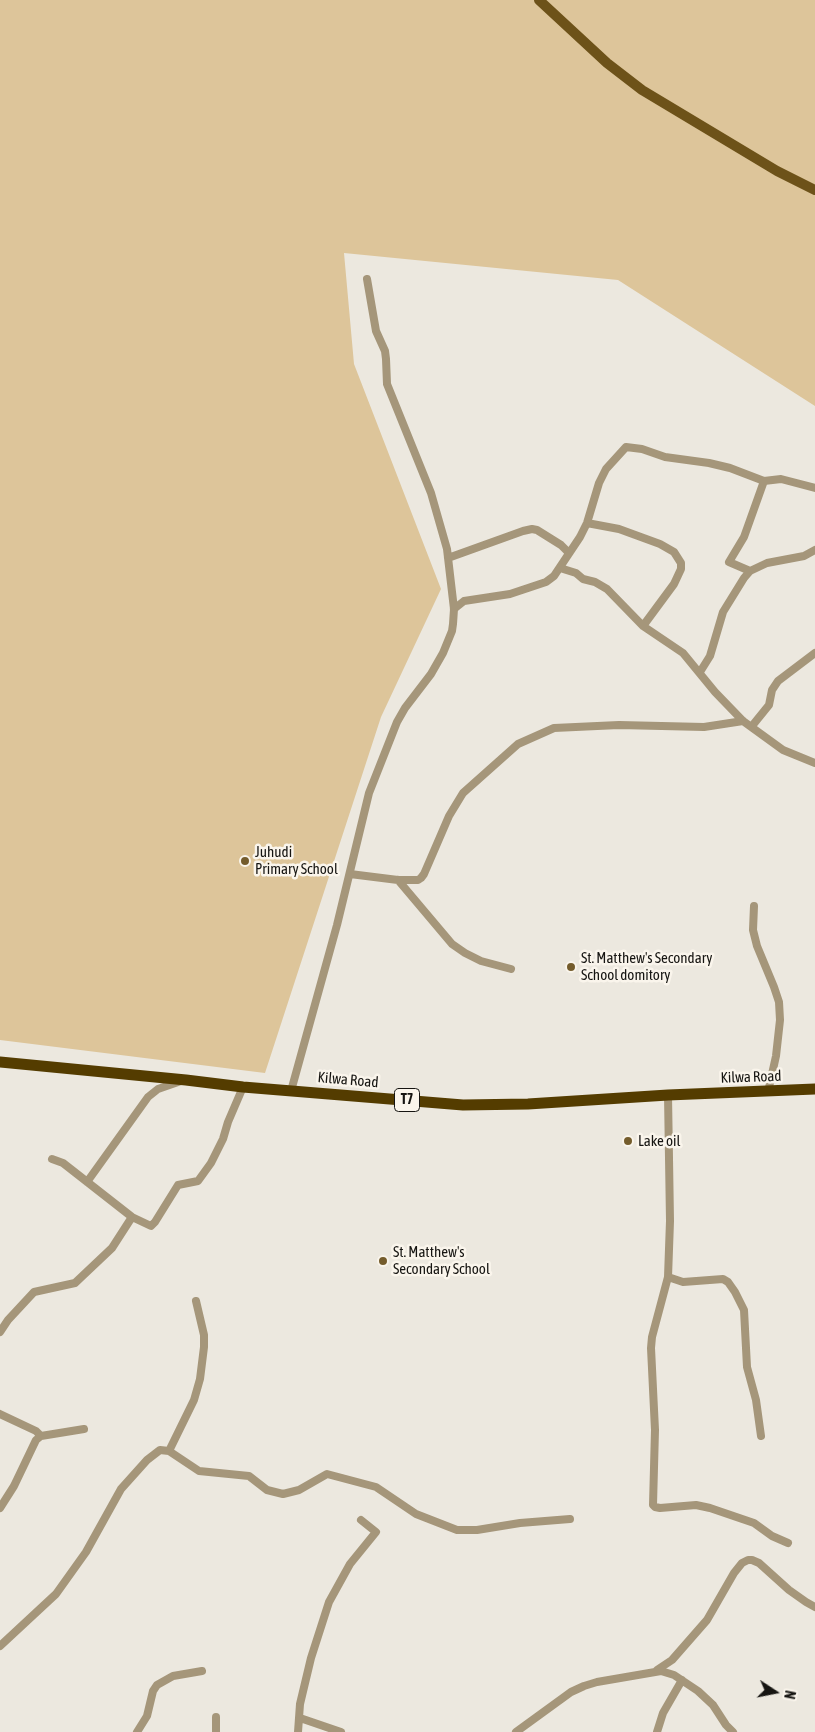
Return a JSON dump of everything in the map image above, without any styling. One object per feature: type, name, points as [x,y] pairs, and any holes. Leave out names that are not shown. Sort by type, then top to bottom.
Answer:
[{"type":"highway","name":"Kilwa Road","points":[[0,1062],[243,1087],[463,1105],[566,1102],[668,1095],[815,1089]]},
{"type":"main road","points":[[539,0],[607,63],[642,90],[769,166],[815,190]]},
{"type":"street","points":[[291,1091],[337,925],[369,793],[401,714],[431,674],[443,653],[452,631],[454,609],[447,550],[431,493],[387,384],[385,351],[376,331],[367,279]]},
{"type":"street","points":[[454,609],[464,601],[510,594],[546,582],[554,576],[587,522],[602,476],[614,459],[626,447],[634,447],[666,457],[730,468],[764,481],[781,479],[815,488]]},
{"type":"street","points":[[750,572],[730,562],[744,537],[764,481]]},
{"type":"street","points":[[587,522],[626,531],[660,544],[674,552],[681,562],[677,580],[643,626]]},
{"type":"street","points":[[448,558],[523,530],[534,529],[561,545],[569,554]]},
{"type":"street","points":[[700,672],[710,656],[723,612],[738,587],[750,572],[767,563],[804,556],[815,550]]},
{"type":"street","points":[[560,568],[576,573],[583,579],[595,582],[607,589],[643,626],[683,653],[715,692],[743,721],[783,750],[815,763]]},
{"type":"street","points":[[752,726],[769,705],[772,690],[778,681],[815,653]]},
{"type":"street","points":[[350,874],[398,880],[418,880],[421,878],[449,816],[463,793],[518,744],[538,734],[558,727],[619,725],[704,727],[743,721]]},
{"type":"street","points":[[398,880],[452,944],[481,961],[511,969]]},
{"type":"street","points":[[754,906],[753,930],[757,946],[779,1002],[780,1020],[776,1056],[768,1092]]},
{"type":"street","points":[[87,1182],[148,1097],[158,1089],[186,1080]]},
{"type":"street","points":[[52,1158],[63,1163],[132,1217],[150,1226],[153,1225],[178,1185],[198,1181],[211,1163],[223,1139],[243,1087]]},
{"type":"street","points":[[668,1095],[670,1221],[668,1277],[651,1342],[655,1430],[653,1506],[660,1508],[696,1505],[710,1508],[754,1523],[772,1536],[788,1543]]},
{"type":"street","points":[[0,1332],[8,1320],[34,1292],[75,1282],[112,1248],[132,1217]]},
{"type":"street","points":[[668,1277],[683,1282],[723,1279],[728,1282],[735,1292],[744,1310],[747,1367],[756,1400],[760,1436]]},
{"type":"street","points":[[169,1451],[194,1400],[200,1379],[204,1335],[196,1301]]},
{"type":"street","points":[[0,1414],[36,1431],[41,1436]]},
{"type":"street","points":[[0,1508],[14,1486],[36,1440],[41,1436],[84,1429]]},
{"type":"street","points":[[0,1646],[56,1594],[86,1552],[121,1489],[157,1451],[169,1451],[199,1471],[249,1476],[267,1490],[283,1494],[300,1490],[328,1474],[376,1487],[416,1514],[457,1530],[477,1530],[512,1524],[570,1519]]},
{"type":"street","points":[[298,1732],[300,1704],[311,1658],[329,1602],[350,1564],[376,1532],[361,1520]]},
{"type":"street","points":[[655,1671],[672,1660],[707,1620],[734,1573],[748,1560],[754,1560],[759,1563],[789,1590],[815,1607]]},
{"type":"street","points":[[137,1732],[147,1716],[153,1691],[157,1685],[173,1676],[202,1671]]},
{"type":"street","points":[[516,1732],[571,1692],[584,1686],[655,1671],[670,1673],[698,1691],[713,1705],[733,1732]]},
{"type":"street","points":[[657,1732],[663,1713],[682,1680]]},
{"type":"street","points":[[216,1717],[216,1732]]},
{"type":"street","points":[[300,1718],[341,1732]]},
{"type":"shaded area","points":[[0,0],[815,0],[815,406],[618,280],[344,253],[354,364],[441,589],[381,717],[265,1073],[0,1040]]},
{"type":"place","name":"Juhudi Primary School","points":[[245,861]]},
{"type":"place","name":"St. Matthew's Secondary School domitory","points":[[571,967]]},
{"type":"place","name":"Lake oil","points":[[628,1141]]},
{"type":"place","name":"St. Matthew's Secondary School","points":[[383,1261]]}]
